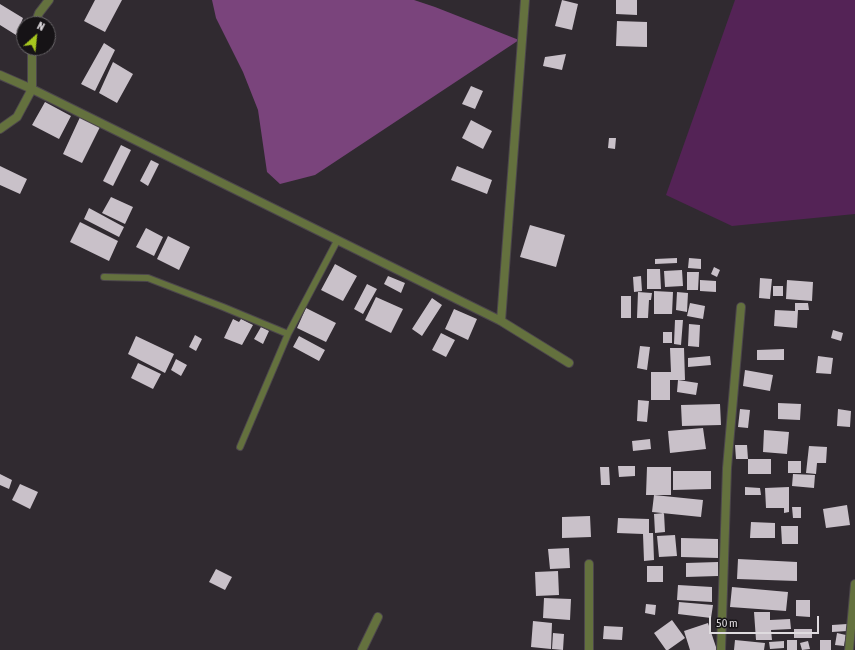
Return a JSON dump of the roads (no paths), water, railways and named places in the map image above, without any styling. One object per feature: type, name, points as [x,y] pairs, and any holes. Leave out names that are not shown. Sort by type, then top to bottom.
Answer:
[{"type":"street","points":[[38,16],[49,0]]},
{"type":"street","points":[[501,321],[525,0]]},
{"type":"street","points":[[0,129],[18,117],[32,89],[32,56]]},
{"type":"street","points":[[0,75],[32,89],[501,321],[569,363]]},
{"type":"street","points":[[721,650],[727,468],[741,308]]},
{"type":"street","points":[[589,564],[589,650]]},
{"type":"street","points":[[849,650],[855,584]]},
{"type":"street","points":[[362,650],[378,617]]},
{"type":"lane","points":[[240,447],[288,334],[337,241]]},
{"type":"lane","points":[[104,278],[148,278],[223,306],[288,334]]}]
